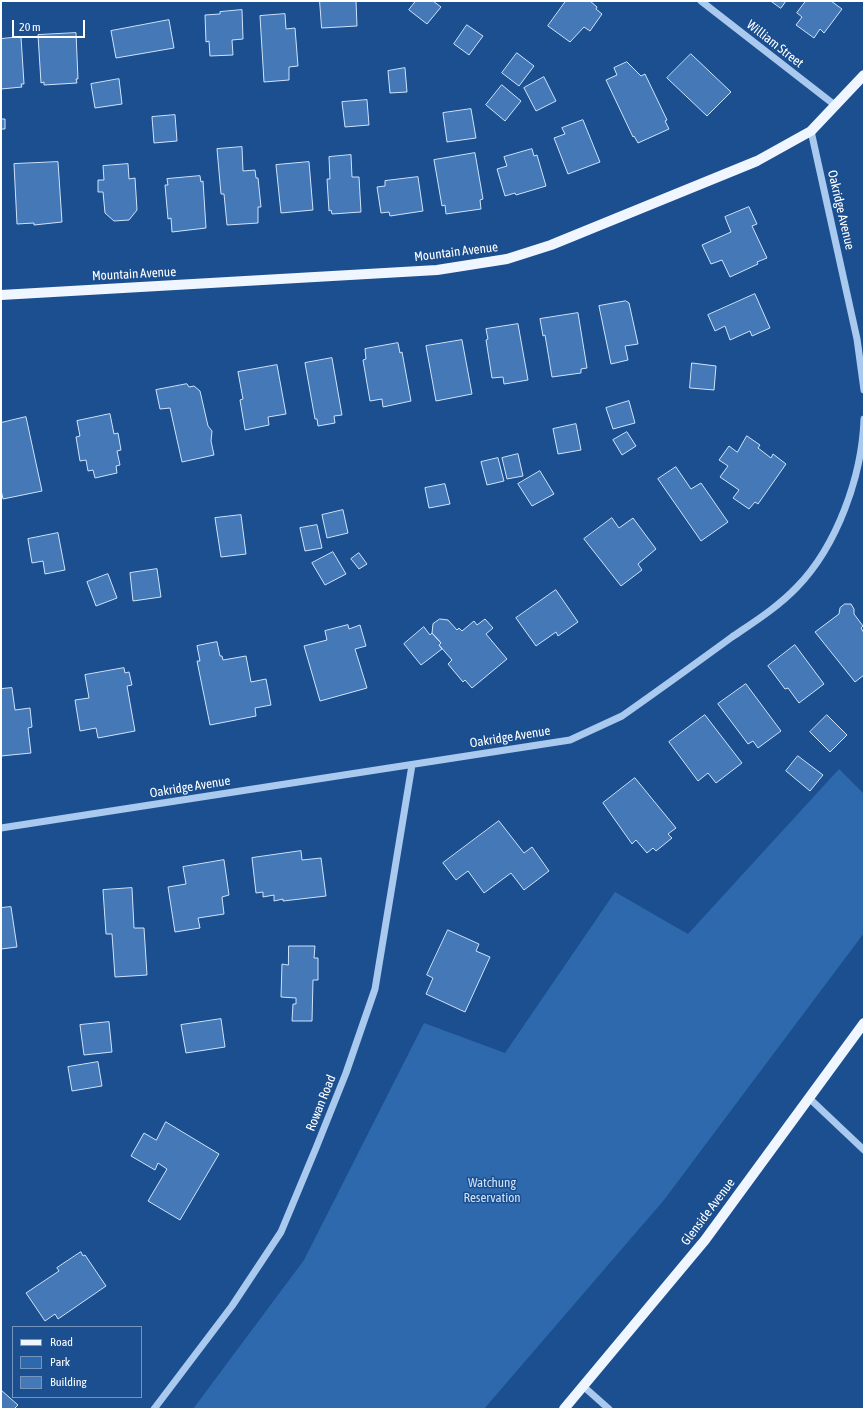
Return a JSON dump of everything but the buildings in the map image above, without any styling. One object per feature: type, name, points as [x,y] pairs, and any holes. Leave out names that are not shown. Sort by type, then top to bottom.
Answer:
[{"type":"main road","name":"Mountain Avenue","points":[[1,295],[437,270],[507,259],[551,245],[757,161],[811,131],[864,75]]},
{"type":"main road","name":"Glenside Avenue","points":[[564,1409],[705,1240],[864,1023]]},
{"type":"street","name":"William Street","points":[[701,1],[836,106]]},
{"type":"street","name":"Oakridge Avenue","points":[[811,131],[857,339],[864,390]]},
{"type":"street","name":"Oakridge Avenue","points":[[1,828],[570,740],[601,727],[622,716],[771,610],[797,587],[815,564],[837,526],[853,485],[860,457],[864,419]]},
{"type":"street","name":"Rowan Road","points":[[154,1409],[232,1306],[281,1232],[316,1148],[346,1073],[375,989],[412,765]]},
{"type":"street","points":[[809,1098],[864,1150]]},
{"type":"street","points":[[584,1386],[609,1409]]},
{"type":"green space","name":"Watchung Reservation","points":[[839,769],[864,794],[864,933],[664,1200],[484,1409],[193,1409],[304,1260],[424,1023],[505,1053],[615,892],[688,934]]}]
